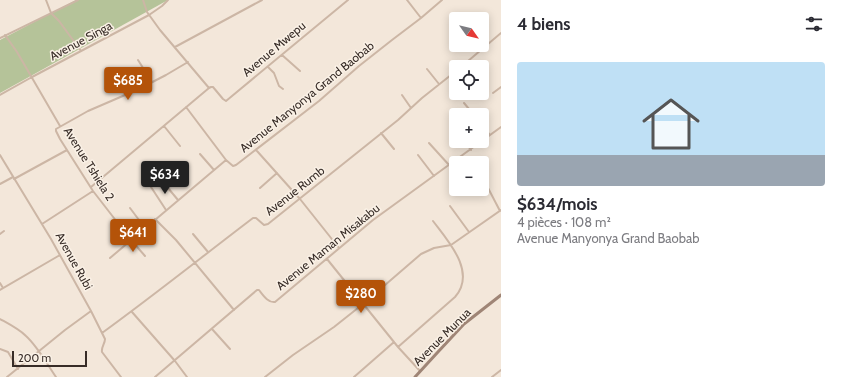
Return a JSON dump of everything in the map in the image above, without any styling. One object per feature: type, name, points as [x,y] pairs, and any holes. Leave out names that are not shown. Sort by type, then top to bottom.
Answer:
[{"type":"main road","name":"Avenue Munua","points":[[415,377],[464,324],[501,295]]},
{"type":"street","points":[[46,0],[51,12],[81,51]]},
{"type":"street","points":[[0,38],[78,0]]},
{"type":"street","points":[[91,187],[209,88],[160,30],[149,15],[143,0]]},
{"type":"street","name":"Avenue Singa","points":[[0,95],[149,15],[168,0]]},
{"type":"street","points":[[175,47],[262,0]]},
{"type":"street","name":"Avenue Mwepu","points":[[209,88],[214,88],[226,101],[348,0]]},
{"type":"street","points":[[407,0],[421,18]]},
{"type":"street","name":"Avenue Manyonya Grand Baobab","points":[[226,160],[232,166],[235,166],[319,101],[364,61],[421,18],[442,0]]},
{"type":"street","points":[[469,60],[501,33]]},
{"type":"street","name":"Avenue Tshiela 2","points":[[6,35],[60,126],[56,129],[56,131],[67,150],[93,191],[145,256]]},
{"type":"street","points":[[282,55],[300,72]]},
{"type":"street","points":[[138,60],[152,82]]},
{"type":"street","points":[[60,126],[166,75],[188,62]]},
{"type":"street","points":[[268,67],[274,73],[279,86],[283,88]]},
{"type":"street","points":[[427,69],[439,84]]},
{"type":"street","name":"Avenue Rumb","points":[[102,333],[132,312],[194,262],[253,218],[256,218],[264,225],[267,225],[449,76]]},
{"type":"street","points":[[493,93],[501,87]]},
{"type":"street","points":[[402,95],[411,108]]},
{"type":"street","points":[[464,103],[468,108]]},
{"type":"street","points":[[110,258],[226,160],[186,107]]},
{"type":"street","points":[[164,126],[180,146]]},
{"type":"street","name":"Avenue Maman Misakabu","points":[[462,156],[501,127]]},
{"type":"street","points":[[381,133],[394,149]]},
{"type":"street","points":[[429,143],[449,165]]},
{"type":"street","points":[[0,184],[67,150]]},
{"type":"street","points":[[256,150],[300,199],[339,248]]},
{"type":"street","points":[[200,154],[214,170]]},
{"type":"street","name":"Avenue Rubi","points":[[0,155],[42,224],[91,311],[105,342],[102,352],[121,377]]},
{"type":"street","points":[[418,155],[434,176]]},
{"type":"street","name":"Avenue Maman Misakabu","points":[[155,377],[257,290],[269,302],[275,302],[373,220],[449,165]]},
{"type":"street","points":[[260,188],[277,173]]},
{"type":"street","points":[[163,182],[178,200]]},
{"type":"street","points":[[151,187],[166,210]]},
{"type":"street","points":[[265,377],[362,304],[421,254],[434,248],[451,245],[501,211],[489,190]]},
{"type":"street","points":[[42,224],[93,191]]},
{"type":"street","points":[[450,206],[469,232]]},
{"type":"street","points":[[130,208],[145,228]]},
{"type":"street","points":[[155,219],[176,240],[234,310]]},
{"type":"street","points":[[398,347],[455,297],[460,289],[463,270],[460,262],[451,245],[433,221]]},
{"type":"street","points":[[0,234],[4,231]]},
{"type":"street","points":[[193,234],[208,252]]},
{"type":"street","points":[[0,290],[60,255]]},
{"type":"street","points":[[327,259],[362,304],[420,371]]},
{"type":"street","points":[[0,283],[3,288]]},
{"type":"street","points":[[7,377],[91,311]]},
{"type":"street","points":[[132,312],[188,377]]},
{"type":"street","points":[[0,319],[20,331],[28,338],[56,377]]},
{"type":"street","points":[[212,329],[230,349]]},
{"type":"street","points":[[354,377],[394,342]]},
{"type":"street","points":[[0,349],[8,352],[18,369]]},
{"type":"street","points":[[492,377],[501,370]]},
{"type":"green space","points":[[76,0],[168,0],[0,93],[0,40]]}]
